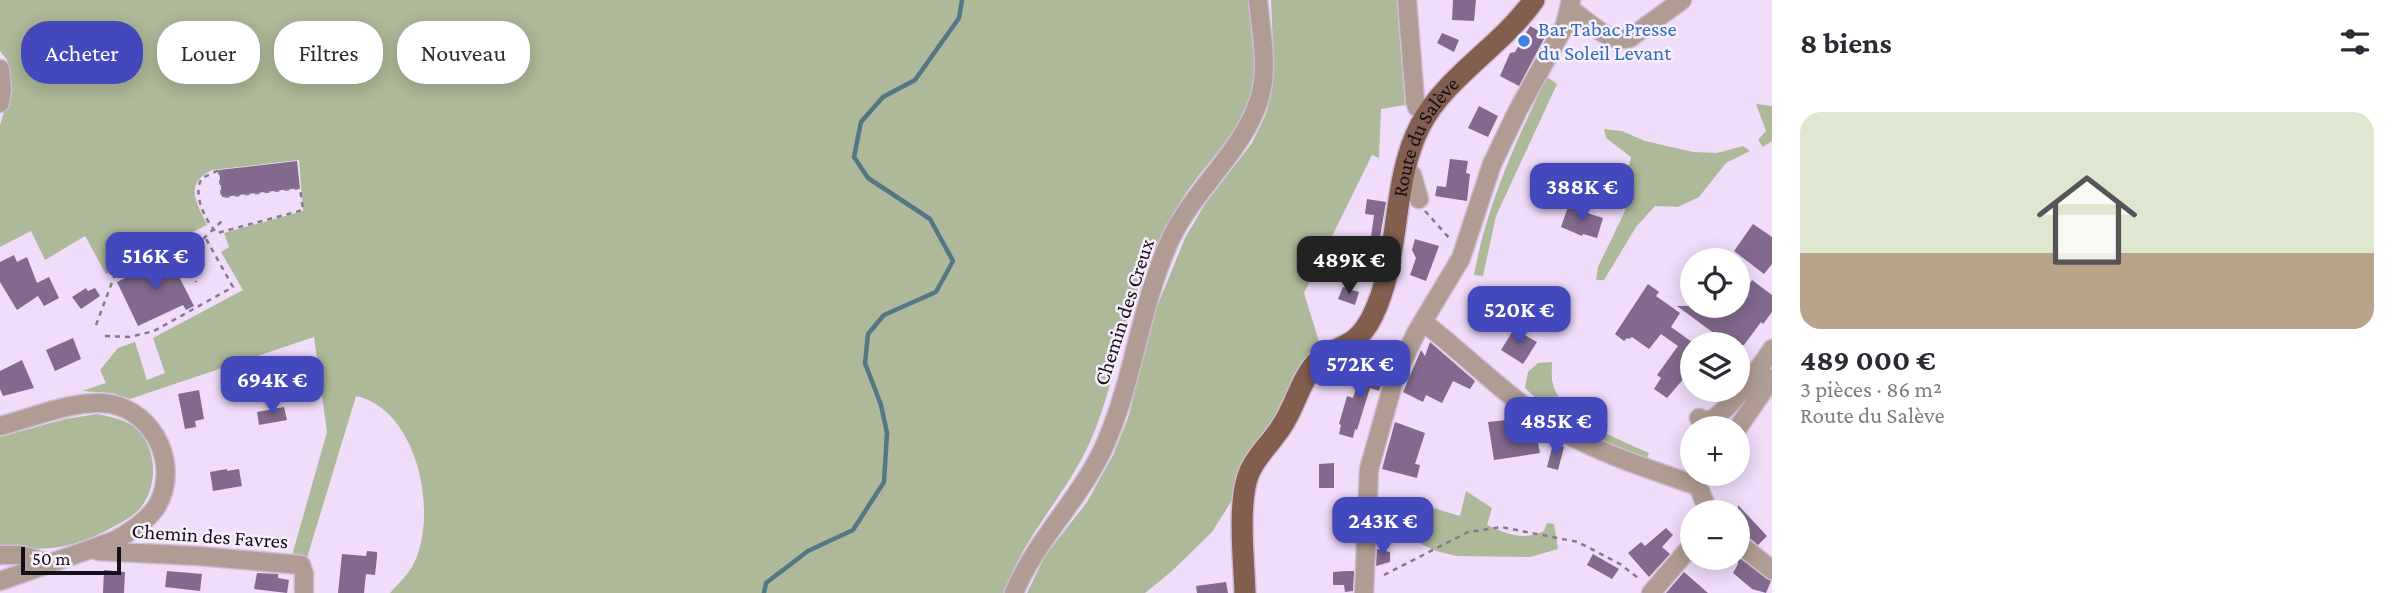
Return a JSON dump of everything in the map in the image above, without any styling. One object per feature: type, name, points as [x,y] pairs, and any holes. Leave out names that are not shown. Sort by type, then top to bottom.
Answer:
[{"type":"main road","name":"Route du Salève","points":[[1245,593],[1243,516],[1247,476],[1283,425],[1312,369],[1323,358],[1358,338],[1372,317],[1390,263],[1405,169],[1416,136],[1427,115],[1534,0]]},
{"type":"street","name":"Chemin des Creux","points":[[1014,593],[1035,551],[1086,480],[1108,438],[1147,300],[1179,223],[1254,114],[1263,80],[1258,0]]},
{"type":"street","points":[[1407,0],[1415,101],[1427,115]]},
{"type":"street","points":[[1364,593],[1368,481],[1395,377],[1458,247],[1492,164],[1518,110],[1565,25],[1571,4],[1610,38],[1622,40],[1630,38],[1682,0]]},
{"type":"street","points":[[0,69],[0,103]]},
{"type":"street","points":[[1405,169],[1412,175],[1419,199]]},
{"type":"street","points":[[1423,322],[1546,422],[1615,458],[1680,474]]},
{"type":"street","points":[[1717,416],[1755,375],[1772,349]]},
{"type":"street","points":[[1746,416],[1772,378]]},
{"type":"street","points":[[0,426],[80,405],[99,403],[125,409],[137,416],[152,431],[162,447],[166,469],[163,491],[157,505],[142,522],[116,540],[0,581]]},
{"type":"street","name":"Chemin des Favres","points":[[88,550],[301,565],[304,593]]},
{"type":"street","points":[[1750,552],[1772,570]]},
{"type":"street","points":[[0,555],[21,555],[48,564]]},
{"type":"street","points":[[1647,588],[1680,556]]},
{"type":"path","points":[[219,170],[222,197],[300,188],[303,210],[217,233],[213,229],[208,225],[198,188],[198,183],[207,174],[219,170]]},
{"type":"path","points":[[1419,199],[1427,214],[1458,247]]},
{"type":"path","points":[[96,325],[114,277],[176,246],[191,246],[224,219]]},
{"type":"path","points":[[106,336],[130,337],[153,331],[233,287],[205,237]]},
{"type":"path","points":[[176,246],[196,282]]},
{"type":"path","points":[[1384,575],[1468,532],[1501,527],[1578,542],[1620,564],[1647,588]]},
{"type":"green space","points":[[0,0],[1249,0],[1255,79],[1242,117],[1184,196],[1155,248],[1131,307],[1105,401],[1090,442],[1069,481],[1022,553],[1004,593],[390,593],[412,567],[421,542],[423,491],[408,441],[394,420],[377,405],[356,396],[306,561],[291,559],[327,432],[314,337],[130,399],[112,393],[82,391],[106,383],[100,370],[118,348],[135,342],[147,380],[165,373],[153,338],[243,290],[221,252],[229,247],[224,233],[303,211],[299,160],[212,170],[203,175],[195,188],[195,194],[207,225],[106,274],[85,236],[45,260],[31,231],[0,247],[0,125],[11,89],[11,74],[7,60],[0,51]]},
{"type":"green space","points":[[1271,0],[1397,0],[1405,105],[1381,109],[1379,158],[1372,155],[1304,293],[1321,348],[1285,407],[1244,461],[1237,476],[1232,500],[1212,532],[1172,571],[1145,593],[1027,593],[1045,556],[1087,502],[1113,455],[1128,418],[1154,314],[1185,238],[1205,204],[1252,143],[1266,114],[1274,68]]},
{"type":"green space","points":[[1547,77],[1557,84],[1496,216],[1483,276],[1474,275],[1495,198]]},
{"type":"green space","points":[[1756,104],[1772,106],[1772,141],[1763,147],[1758,140],[1766,131]]},
{"type":"green space","points":[[1604,129],[1622,131],[1645,141],[1693,152],[1717,153],[1743,146],[1750,151],[1726,163],[1699,197],[1678,207],[1655,206],[1636,227],[1604,280],[1596,280],[1598,267],[1626,209],[1538,175],[1544,164],[1570,169],[1580,181],[1596,191],[1614,183],[1627,170],[1631,157],[1606,138]]},
{"type":"green space","points":[[1552,362],[1553,384],[1567,407],[1608,434],[1649,453],[1645,462],[1567,421],[1525,388],[1528,372],[1538,363]]},
{"type":"green space","points":[[97,414],[128,423],[139,431],[146,442],[153,468],[149,494],[142,506],[117,525],[77,543],[52,548],[0,549],[0,437],[65,419]]},
{"type":"green space","points":[[1466,491],[1492,508],[1487,525],[1501,531],[1529,536],[1544,531],[1547,523],[1554,524],[1558,549],[1530,557],[1456,556],[1421,544],[1411,526],[1417,503],[1460,516]]},
{"type":"building","points":[[1453,0],[1476,0],[1474,21],[1452,20]]},
{"type":"building","points":[[1530,26],[1546,35],[1519,86],[1500,76],[1510,53],[1515,52]]},
{"type":"building","points":[[1442,33],[1459,40],[1454,52],[1437,43]]},
{"type":"building","points":[[1479,106],[1498,116],[1488,137],[1468,128]]},
{"type":"building","points":[[1450,159],[1468,161],[1466,173],[1470,174],[1467,201],[1435,196],[1437,186],[1446,187]]},
{"type":"building","points":[[297,161],[300,188],[222,197],[219,170]]},
{"type":"building","points":[[1367,199],[1386,202],[1380,237],[1371,237],[1374,215],[1365,214]]},
{"type":"building","points":[[1568,207],[1603,218],[1597,238],[1583,234],[1582,236],[1561,227]]},
{"type":"building","points":[[1753,224],[1772,237],[1772,264],[1764,274],[1750,263],[1750,248],[1736,248]]},
{"type":"building","points":[[1415,239],[1439,246],[1426,281],[1410,275],[1416,258],[1412,250]]},
{"type":"building","points":[[14,255],[17,262],[27,257],[37,283],[49,277],[59,298],[44,306],[38,296],[17,310],[0,282],[0,262]]},
{"type":"building","points":[[169,257],[194,306],[186,310],[183,305],[138,326],[117,282]]},
{"type":"building","points":[[1752,280],[1772,295],[1772,312],[1750,337],[1750,332],[1712,332],[1693,318],[1750,318]]},
{"type":"building","points":[[1648,284],[1659,292],[1656,296],[1680,313],[1671,327],[1680,333],[1680,383],[1667,398],[1654,389],[1661,378],[1657,375],[1678,346],[1661,334],[1649,349],[1632,337],[1624,341],[1615,334]]},
{"type":"building","points":[[1343,287],[1359,292],[1355,305],[1338,299]]},
{"type":"building","points":[[86,288],[88,291],[95,288],[100,296],[81,309],[72,297]]},
{"type":"building","points":[[1514,329],[1537,342],[1523,364],[1501,350]]},
{"type":"building","points":[[73,338],[81,359],[55,371],[46,350]]},
{"type":"building","points":[[1430,342],[1475,381],[1470,389],[1453,381],[1442,403],[1426,395],[1423,402],[1403,392],[1421,350],[1425,356]]},
{"type":"building","points":[[22,360],[34,388],[3,396],[0,389],[0,371]]},
{"type":"building","points":[[1380,363],[1388,366],[1379,391],[1370,388],[1353,438],[1339,434],[1347,396],[1353,398],[1361,370],[1378,372]]},
{"type":"building","points":[[199,390],[204,419],[195,421],[196,427],[185,429],[178,394]]},
{"type":"building","points":[[284,407],[287,420],[259,425],[257,412]]},
{"type":"building","points":[[1518,416],[1535,428],[1540,453],[1494,460],[1488,422],[1517,419]]},
{"type":"building","points":[[1395,422],[1425,433],[1415,464],[1420,465],[1417,478],[1382,469]]},
{"type":"building","points":[[1553,444],[1564,447],[1558,470],[1547,467]]},
{"type":"building","points":[[1334,463],[1334,488],[1319,488],[1319,464]]},
{"type":"building","points":[[239,469],[242,486],[213,491],[210,472]]},
{"type":"building","points":[[1750,518],[1767,536],[1758,545],[1750,538]]},
{"type":"building","points":[[1666,528],[1673,535],[1662,547],[1670,554],[1649,577],[1628,553],[1641,542],[1645,546]]},
{"type":"building","points":[[1377,549],[1390,552],[1390,562],[1376,566]]},
{"type":"building","points":[[367,551],[377,552],[377,557],[375,575],[366,574],[364,593],[338,593],[342,554],[366,556]]},
{"type":"building","points":[[1593,554],[1619,569],[1612,579],[1587,565]]},
{"type":"building","points":[[1750,566],[1771,581],[1766,593],[1752,589],[1733,573],[1735,570],[1750,570]]},
{"type":"building","points":[[104,570],[125,572],[124,593],[103,593]]},
{"type":"building","points":[[167,571],[202,574],[200,591],[165,587]]},
{"type":"building","points":[[1354,571],[1353,591],[1345,592],[1344,585],[1333,585],[1333,572]]},
{"type":"building","points":[[1684,572],[1708,593],[1666,593]]},
{"type":"building","points":[[257,573],[278,574],[278,578],[289,580],[287,593],[254,589]]},
{"type":"building","points":[[1226,582],[1228,593],[1197,593],[1196,586]]},
{"type":"waterway","points":[[764,593],[766,583],[808,551],[853,530],[884,482],[887,433],[881,405],[865,363],[868,334],[884,315],[936,292],[953,261],[930,219],[868,178],[854,157],[861,122],[883,97],[915,80],[959,18],[962,0]]},
{"type":"place","name":"Bar Tabac Presse du Soleil Levant","points":[[1524,41]]}]
